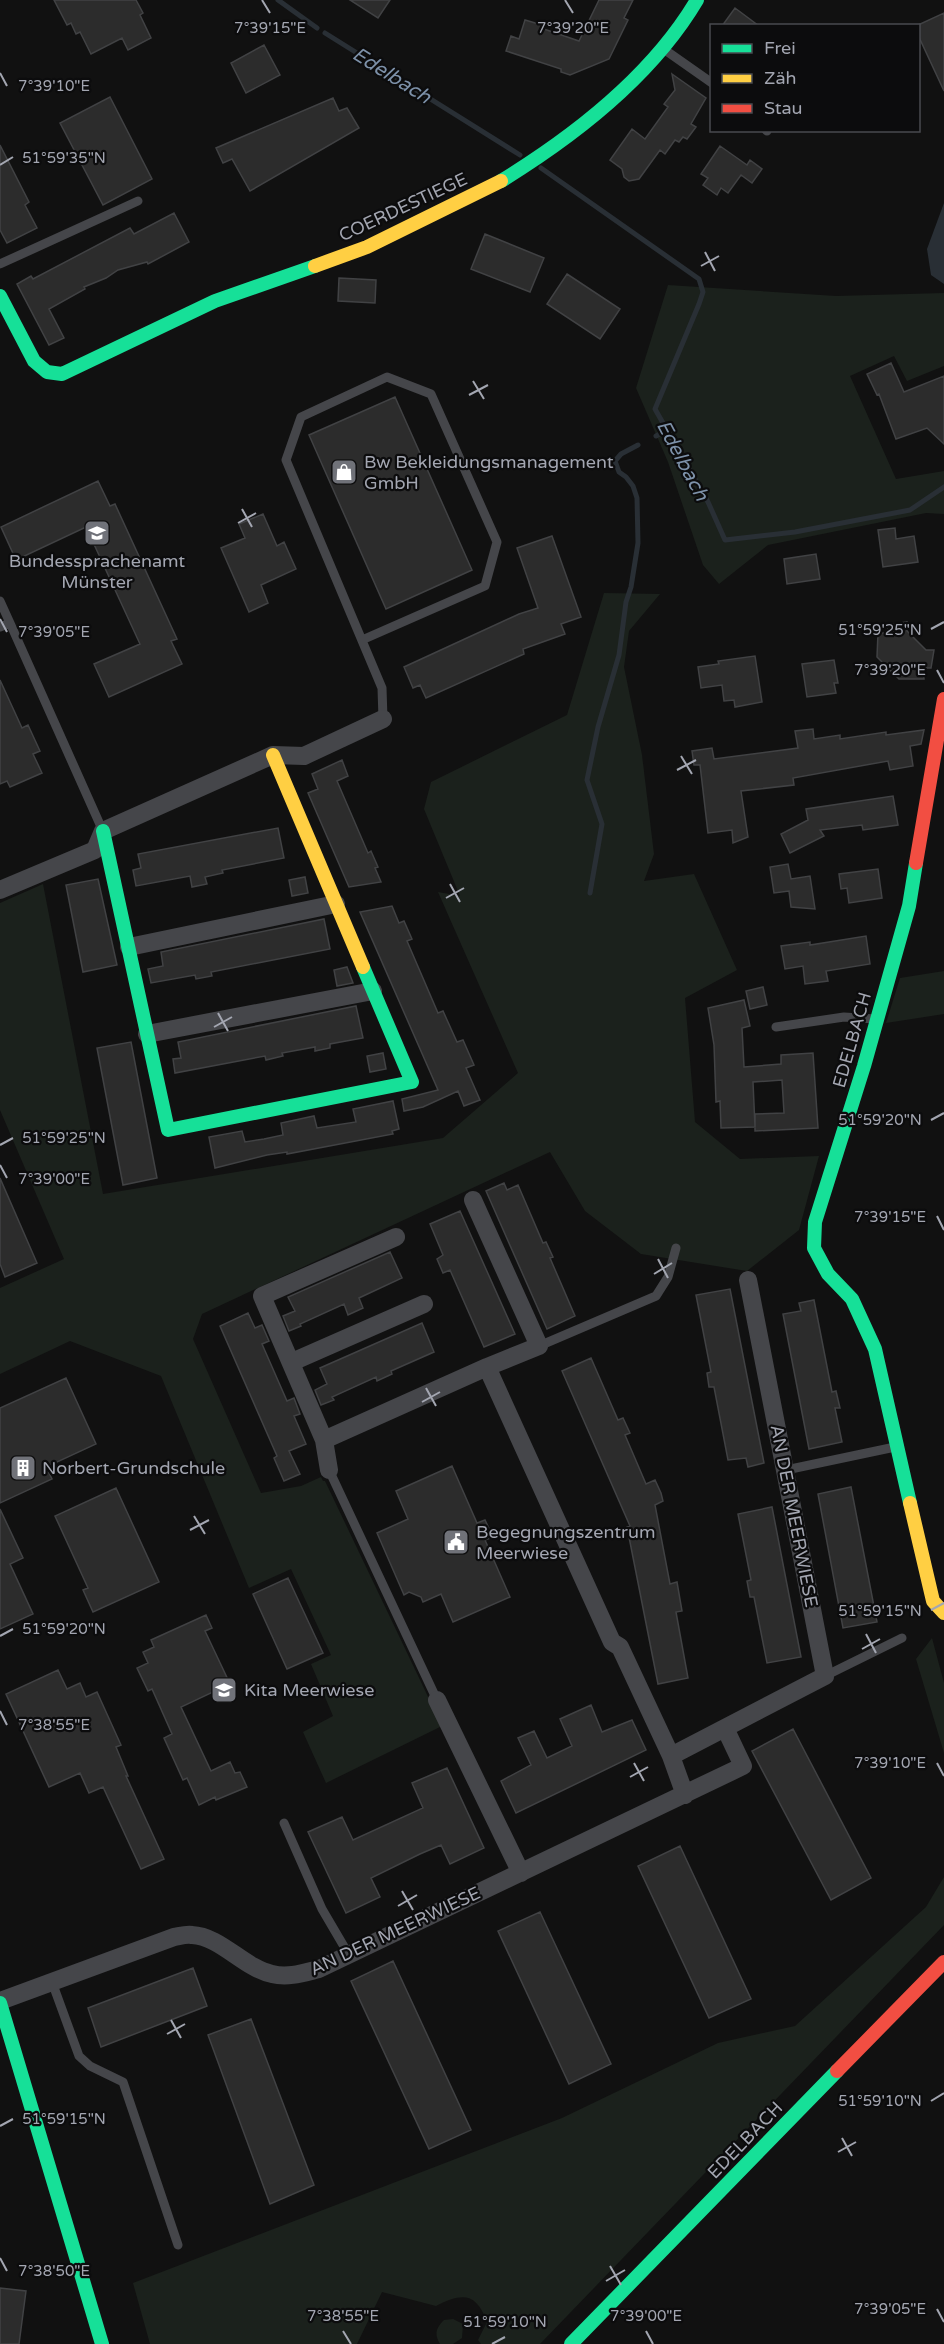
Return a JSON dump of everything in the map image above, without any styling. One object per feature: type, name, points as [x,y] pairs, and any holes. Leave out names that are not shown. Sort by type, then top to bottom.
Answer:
[{"type":"street","name":"COERDESTIEGE","points":[[0,296],[39,368],[53,375],[72,371],[215,300],[367,247],[499,182],[541,156],[617,95],[680,30],[697,0]]},
{"type":"street","name":"EDELBACH","points":[[944,699],[909,906],[815,1222],[814,1248],[828,1274],[852,1299],[875,1349],[933,1601],[944,1613]]},
{"type":"street","points":[[0,890],[94,850],[103,831],[273,755],[304,756],[383,719]]},
{"type":"street","points":[[103,831],[168,1130],[412,1082],[273,755]]},
{"type":"street","points":[[129,947],[336,904]]},
{"type":"street","points":[[147,1034],[373,991]]},
{"type":"street","points":[[324,1440],[539,1346],[473,1200]]},
{"type":"street","points":[[329,1470],[324,1440],[262,1296],[396,1237]]},
{"type":"street","name":"AN DER MEERWIESE","points":[[748,1280],[825,1676]]},
{"type":"street","points":[[292,1362],[424,1304]]},
{"type":"street","points":[[488,1367],[612,1642],[620,1647],[671,1756],[684,1795]]},
{"type":"street","points":[[671,1756],[825,1676]]},
{"type":"street","points":[[437,1700],[521,1873]]},
{"type":"street","name":"AN DER MEERWIESE","points":[[0,2002],[174,1937],[193,1935],[209,1939],[257,1969],[273,1974],[290,1976],[319,1970],[743,1766],[725,1728]]},
{"type":"street","name":"EDELBACH","points":[[571,2344],[944,1962]]},
{"type":"street","points":[[0,2002],[102,2344]]},
{"type":"lane","points":[[662,48],[710,82]]},
{"type":"lane","points":[[0,264],[138,201]]},
{"type":"lane","points":[[362,640],[485,586],[497,542],[430,394],[387,377],[301,417],[286,460],[382,688],[383,719]]},
{"type":"lane","points":[[0,601],[103,831]]},
{"type":"lane","points":[[0,627],[10,623]]},
{"type":"lane","points":[[776,1027],[844,1017],[877,1019]]},
{"type":"lane","points":[[539,1346],[656,1296],[668,1277],[676,1248]]},
{"type":"lane","points":[[786,1470],[896,1447]]},
{"type":"lane","points":[[329,1470],[437,1700]]},
{"type":"lane","points":[[825,1676],[854,1664],[902,1638]]},
{"type":"lane","points":[[284,1823],[321,1909],[349,1955]]},
{"type":"lane","points":[[52,1982],[79,2055],[90,2066],[123,2082],[178,2245]]},
{"type":"shaded area","points":[[944,203],[944,284],[931,275],[927,249]]},
{"type":"shaded area","points":[[668,285],[836,296],[944,293],[944,366],[907,381],[894,356],[850,376],[896,479],[944,471],[944,514],[926,513],[768,545],[719,584],[703,565],[668,462],[636,388]]},
{"type":"shaded area","points":[[604,593],[660,594],[629,631],[624,667],[642,755],[654,854],[644,881],[694,874],[737,970],[685,998],[695,1122],[740,1159],[819,1156],[799,1230],[747,1271],[641,1254],[585,1211],[550,1152],[202,1314],[193,1339],[261,1493],[301,1486],[321,1477],[325,1481],[442,1726],[326,1783],[303,1732],[333,1716],[311,1664],[331,1655],[291,1569],[249,1588],[161,1376],[70,1341],[0,1374],[0,1288],[64,1259],[0,1110],[0,903],[43,884],[103,1194],[443,1138],[518,1073],[438,892],[460,896],[424,809],[431,782],[567,715]]},
{"type":"shaded area","points":[[944,971],[944,1014],[886,1023],[900,978]]},
{"type":"shaded area","points":[[932,1638],[944,1683],[944,1753],[916,1659]]},
{"type":"shaded area","points":[[944,1877],[944,1925],[540,2344],[481,2344],[478,2340],[487,2322],[478,2305],[467,2298],[453,2299],[436,2306],[382,2292],[357,2344],[150,2344],[133,2283],[562,2118],[718,2043],[795,2026],[926,1907]]},
{"type":"shaded area","points":[[453,2319],[463,2324],[462,2338],[453,2344],[440,2344],[437,2337],[438,2328],[444,2320]]},
{"type":"building","points":[[54,0],[136,0],[151,38],[128,50],[122,38],[91,54],[80,32],[76,34],[71,23],[67,25]]},
{"type":"building","points":[[350,0],[390,0],[378,18]]},
{"type":"building","points":[[599,0],[633,0],[624,18],[628,20],[609,59],[570,75],[561,72],[561,69],[506,51],[511,36],[519,39],[525,20],[579,41]]},
{"type":"building","points":[[735,8],[756,24],[723,24]]},
{"type":"building","points":[[944,13],[944,91],[920,39],[920,24]]},
{"type":"building","points":[[264,45],[280,75],[246,93],[231,63]]},
{"type":"building","points":[[672,74],[706,98],[691,124],[696,127],[687,139],[683,137],[679,142],[675,140],[665,154],[660,150],[639,179],[629,181],[624,177],[622,169],[610,160],[632,129],[645,139],[668,107],[664,104],[675,90]]},
{"type":"building","points":[[110,97],[152,179],[103,205],[60,123]]},
{"type":"building","points":[[333,98],[339,111],[347,108],[359,128],[250,191],[232,159],[223,163],[216,148]]},
{"type":"building","points":[[0,145],[29,202],[25,205],[37,228],[7,243],[0,230]]},
{"type":"building","points":[[720,146],[747,165],[750,160],[762,169],[752,183],[741,175],[728,193],[721,188],[717,195],[703,185],[708,178],[701,174]]},
{"type":"building","points":[[174,213],[189,242],[148,264],[147,262],[118,270],[84,287],[85,289],[49,309],[64,338],[49,345],[17,284],[31,276],[33,279],[130,228],[134,234]]},
{"type":"building","points":[[485,234],[544,258],[530,292],[471,269]]},
{"type":"building","points":[[567,274],[620,309],[600,339],[547,304]]},
{"type":"building","points":[[339,278],[376,280],[375,303],[338,301]]},
{"type":"building","points":[[891,363],[904,392],[944,376],[944,444],[927,428],[896,439],[879,394],[877,395],[867,374]]},
{"type":"building","points":[[395,397],[472,570],[386,609],[309,435]]},
{"type":"building","points":[[98,481],[110,506],[115,504],[177,639],[171,641],[182,664],[109,697],[94,664],[140,644],[86,527],[16,560],[1,527]]},
{"type":"building","points":[[263,514],[277,546],[284,542],[296,569],[261,585],[268,603],[249,612],[221,548],[245,538],[239,524]]},
{"type":"building","points":[[895,528],[896,539],[914,536],[918,562],[883,567],[878,530]]},
{"type":"building","points":[[552,536],[581,617],[561,624],[565,634],[523,649],[524,654],[426,698],[420,685],[413,688],[404,667],[519,614],[538,608],[517,548]]},
{"type":"building","points":[[816,554],[820,579],[787,584],[784,559]]},
{"type":"building","points":[[907,622],[907,631],[926,650],[934,650],[931,668],[923,668],[924,679],[899,679],[877,657],[878,633],[888,633],[888,625]]},
{"type":"building","points":[[755,656],[762,702],[735,707],[734,700],[724,701],[722,685],[701,688],[698,667],[719,664],[718,661]]},
{"type":"building","points":[[834,660],[838,683],[834,683],[836,693],[807,697],[802,664]]},
{"type":"building","points":[[0,680],[22,728],[28,725],[40,751],[33,754],[42,773],[10,787],[7,781],[0,784]]},
{"type":"building","points":[[813,729],[814,739],[840,735],[840,739],[886,732],[886,735],[924,730],[921,744],[910,746],[913,766],[890,770],[888,761],[793,778],[794,785],[741,791],[748,837],[733,843],[732,830],[708,833],[700,765],[694,765],[692,751],[712,748],[714,759],[798,748],[795,731]]},
{"type":"building","points":[[342,760],[348,776],[337,781],[368,853],[371,851],[378,867],[375,868],[381,882],[349,887],[308,793],[318,789],[312,774]]},
{"type":"building","points":[[893,796],[898,825],[863,830],[862,825],[820,830],[824,836],[790,853],[781,834],[808,820],[806,809]]},
{"type":"building","points":[[278,828],[284,858],[222,870],[223,873],[205,877],[207,884],[192,887],[190,876],[136,886],[133,870],[141,868],[138,854]]},
{"type":"building","points":[[788,864],[791,879],[810,876],[815,909],[791,907],[789,891],[774,893],[770,867]]},
{"type":"building","points":[[878,869],[882,898],[849,903],[847,888],[841,889],[839,874]]},
{"type":"building","points":[[305,877],[308,893],[292,896],[289,880]]},
{"type":"building","points":[[98,879],[117,965],[83,972],[66,885]]},
{"type":"building","points":[[392,906],[399,923],[404,921],[412,939],[407,941],[438,1013],[443,1011],[457,1042],[463,1040],[474,1065],[466,1068],[480,1100],[464,1106],[458,1091],[423,1107],[404,1111],[402,1099],[438,1090],[360,912]]},
{"type":"building","points":[[324,919],[330,949],[211,972],[212,976],[196,979],[195,975],[151,983],[148,969],[163,966],[161,952]]},
{"type":"building","points":[[866,936],[870,964],[826,971],[828,981],[805,984],[803,966],[785,969],[781,946],[810,942],[810,945]]},
{"type":"building","points":[[347,967],[353,983],[337,986],[334,970]]},
{"type":"building","points":[[763,987],[767,1005],[750,1009],[746,991]]},
{"type":"building","points":[[744,1000],[750,1026],[742,1028],[744,1067],[781,1064],[781,1055],[813,1053],[818,1128],[755,1131],[755,1127],[721,1128],[720,1101],[716,1102],[714,1045],[708,1008]],"holes":[[[782,1080],[784,1113],[755,1114],[755,1127],[753,1082]]]},
{"type":"building","points":[[356,1006],[363,1038],[330,1044],[330,1048],[315,1051],[315,1047],[282,1053],[283,1056],[266,1060],[265,1056],[175,1073],[173,1059],[181,1058],[178,1042]]},
{"type":"building","points":[[131,1042],[157,1178],[123,1185],[97,1048]]},
{"type":"building","points":[[383,1053],[386,1069],[370,1072],[367,1056]]},
{"type":"building","points":[[393,1101],[399,1129],[392,1131],[393,1134],[287,1154],[287,1152],[267,1155],[215,1168],[209,1137],[242,1131],[245,1142],[264,1139],[283,1135],[281,1123],[314,1116],[317,1128],[356,1122],[353,1109]]},
{"type":"building","points":[[0,1178],[37,1263],[5,1277],[0,1264]]},
{"type":"building","points":[[504,1183],[507,1190],[518,1185],[543,1243],[546,1242],[553,1257],[550,1258],[575,1316],[547,1329],[486,1191]]},
{"type":"building","points":[[460,1211],[515,1334],[484,1347],[450,1270],[443,1273],[437,1259],[443,1255],[430,1224]]},
{"type":"building","points":[[390,1252],[402,1278],[359,1298],[363,1308],[348,1315],[344,1304],[289,1331],[283,1316],[295,1311],[288,1297]]},
{"type":"building","points":[[730,1289],[764,1463],[748,1467],[746,1458],[728,1460],[714,1387],[709,1387],[707,1373],[711,1372],[696,1295]]},
{"type":"building","points":[[814,1300],[832,1392],[836,1391],[840,1408],[835,1408],[842,1442],[809,1449],[783,1314],[801,1311],[799,1303]]},
{"type":"building","points":[[248,1313],[255,1328],[262,1325],[269,1341],[262,1344],[287,1401],[294,1398],[300,1414],[294,1416],[306,1444],[289,1451],[300,1474],[284,1481],[274,1458],[277,1456],[220,1326]]},
{"type":"building","points":[[422,1323],[434,1352],[391,1371],[392,1374],[377,1381],[376,1377],[332,1397],[334,1400],[321,1405],[315,1390],[327,1384],[320,1368]]},
{"type":"building","points":[[591,1358],[618,1420],[623,1418],[630,1433],[625,1435],[646,1484],[655,1480],[661,1493],[663,1501],[655,1505],[670,1584],[677,1582],[682,1611],[676,1612],[688,1678],[658,1684],[627,1527],[630,1526],[562,1371]]},
{"type":"building","name":"Norbert-Grundschule","points":[[66,1378],[96,1444],[46,1467],[52,1479],[0,1503],[0,1408]]},
{"type":"building","points":[[452,1466],[477,1523],[485,1520],[493,1537],[485,1540],[510,1597],[453,1622],[441,1594],[423,1602],[421,1597],[409,1592],[404,1595],[377,1533],[408,1519],[396,1491]]},
{"type":"building","points":[[851,1487],[877,1622],[843,1628],[818,1494]]},
{"type":"building","name":"Norbert-Grundschule","points":[[116,1488],[159,1582],[93,1612],[83,1590],[88,1588],[55,1516]]},
{"type":"building","points":[[772,1507],[801,1657],[767,1663],[754,1597],[750,1597],[747,1581],[751,1580],[738,1514]]},
{"type":"building","points":[[0,1509],[23,1558],[10,1564],[33,1614],[0,1629]]},
{"type":"building","points":[[288,1578],[323,1653],[287,1669],[253,1594]]},
{"type":"building","points":[[206,1615],[212,1628],[205,1631],[230,1684],[181,1707],[211,1771],[230,1762],[235,1773],[240,1772],[247,1787],[216,1800],[215,1797],[199,1805],[187,1778],[183,1780],[164,1738],[172,1734],[152,1689],[148,1691],[137,1668],[148,1663],[143,1652],[154,1647],[151,1640]]},
{"type":"building","points":[[58,1670],[67,1689],[80,1683],[86,1697],[97,1692],[121,1745],[116,1747],[128,1776],[126,1776],[164,1859],[141,1869],[103,1787],[89,1793],[80,1773],[49,1787],[6,1694]]},
{"type":"building","points":[[591,1705],[602,1732],[632,1720],[646,1750],[516,1813],[501,1781],[531,1765],[518,1738],[534,1731],[547,1758],[572,1746],[560,1719]]},
{"type":"building","points":[[793,1729],[871,1878],[831,1900],[752,1751]]},
{"type":"building","points":[[447,1768],[484,1848],[450,1864],[441,1845],[420,1854],[371,1878],[380,1897],[346,1913],[308,1832],[342,1817],[353,1840],[423,1808],[412,1783]]},
{"type":"building","points":[[680,1846],[751,1999],[709,2018],[638,1866]]},
{"type":"building","points":[[540,1912],[611,2064],[569,2084],[498,1931]]},
{"type":"building","points":[[393,1961],[471,2130],[429,2149],[351,1981]]},
{"type":"building","points":[[193,1968],[207,2006],[101,2047],[88,2008]]},
{"type":"building","points":[[251,2019],[314,2185],[270,2204],[208,2035]]},
{"type":"building","points":[[0,2288],[26,2291],[19,2344],[0,2344]]},
{"type":"waterway","name":"Edelbach","points":[[278,0],[317,28]]},
{"type":"waterway","name":"Edelbach","points":[[325,33],[520,155]]},
{"type":"waterway","name":"Edelbach","points":[[541,168],[699,279],[703,292],[699,304],[655,409],[708,502],[725,540],[795,532],[910,510],[944,487]]},
{"type":"waterway","points":[[656,436],[667,430]]},
{"type":"waterway","points":[[590,893],[602,824],[587,780],[598,727],[619,655],[626,602],[631,587],[638,543],[637,498],[633,486],[619,472],[615,461],[621,454],[638,445]]},
{"type":"traffic: fast","points":[[501,181],[584,124],[635,79],[679,28],[697,0]]},
{"type":"traffic: fast","points":[[0,296],[34,361],[47,372],[62,374],[215,301],[315,266]]},
{"type":"traffic: fast","points":[[103,831],[168,1130],[412,1082],[363,967]]},
{"type":"traffic: fast","points":[[910,1503],[875,1349],[852,1299],[828,1274],[814,1248],[815,1222],[864,1066],[909,906],[916,863]]},
{"type":"traffic: fast","points":[[0,2003],[102,2344]]},
{"type":"traffic: fast","points":[[571,2344],[837,2071]]},
{"type":"traffic: slow","points":[[315,266],[367,247],[501,181]]},
{"type":"traffic: slow","points":[[273,755],[363,967]]},
{"type":"traffic: slow","points":[[910,1503],[933,1601],[944,1613]]},
{"type":"traffic: jam","points":[[916,863],[944,699]]},
{"type":"traffic: jam","points":[[837,2071],[944,1962]]},
{"type":"place","name":"Bw Bekleidungsmanagement GmbH","points":[[344,472]]},
{"type":"place","name":"Bundessprachenamt Münster","points":[[97,533]]},
{"type":"place","name":"Norbert-Grundschule","points":[[23,1468]]},
{"type":"place","name":"Begegnungszentrum Meerwiese","points":[[456,1542]]},
{"type":"place","name":"Kita Meerwiese","points":[[224,1690]]}]
